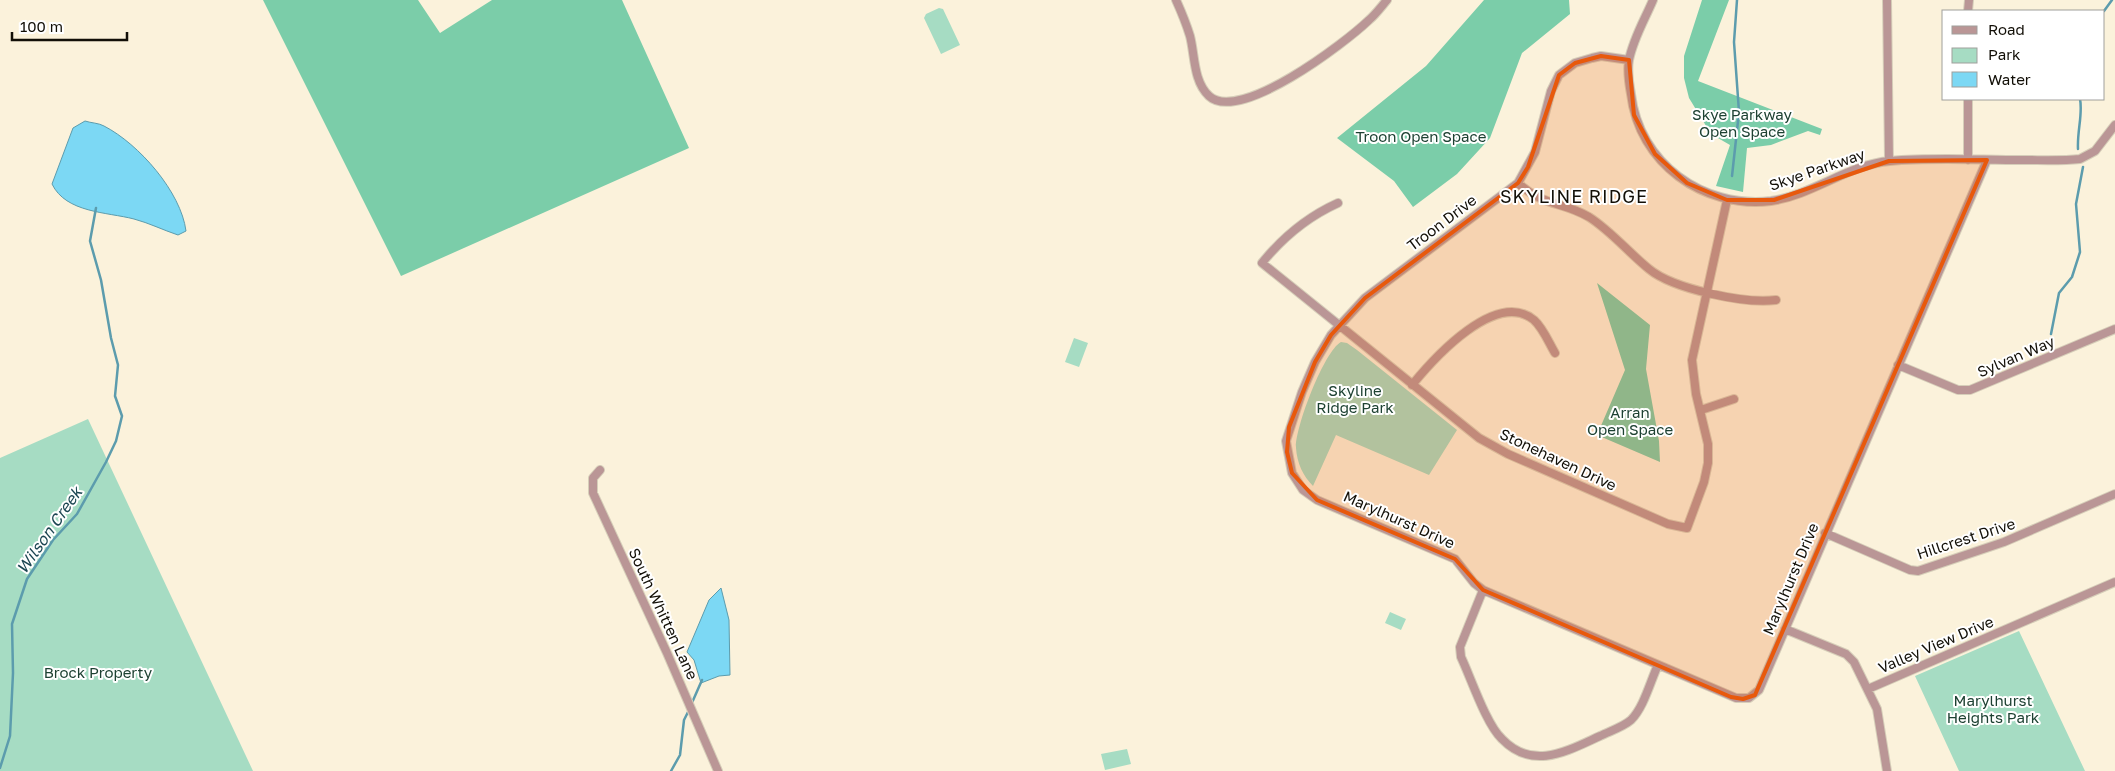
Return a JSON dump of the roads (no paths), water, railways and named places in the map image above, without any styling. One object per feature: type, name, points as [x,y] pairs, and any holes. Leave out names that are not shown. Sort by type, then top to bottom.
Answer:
[{"type":"street","points":[[1176,0],[1190,37],[1196,70],[1204,90],[1210,97],[1219,101],[1230,102],[1242,101],[1256,96],[1304,70],[1370,20],[1386,0]]},
{"type":"street","name":"Skye Parkway","points":[[1653,0],[1629,60],[1634,115],[1642,134],[1654,154],[1671,171],[1687,183],[1727,200],[1752,202],[1774,200],[1889,161],[1987,160]]},
{"type":"street","points":[[1887,0],[1889,161]]},
{"type":"street","name":"Troon Drive","points":[[1293,416],[1315,362],[1339,326],[1365,298],[1518,184],[1535,152],[1551,91],[1559,75],[1575,63],[1601,56],[1629,60]]},
{"type":"street","points":[[1968,100],[1968,160]]},
{"type":"street","points":[[1987,160],[2080,158],[2095,150],[2115,125]]},
{"type":"street","name":"Marylhurst Drive","points":[[1293,416],[1286,441],[1292,474],[1303,490],[1320,501],[1449,556],[1462,566],[1474,584],[1483,590],[1731,697],[1749,698],[1759,690],[1987,160]]},
{"type":"street","points":[[1518,184],[1536,198],[1574,209],[1601,226],[1656,274],[1679,285],[1758,302],[1776,300]]},
{"type":"street","name":"Stonehaven Drive","points":[[1338,203],[1311,217],[1295,229],[1262,263],[1479,438],[1508,454],[1681,528],[1687,528],[1704,482],[1708,463],[1708,444],[1696,394],[1692,360],[1727,200]]},
{"type":"street","points":[[1412,385],[1435,358],[1487,318],[1502,312],[1518,312],[1535,321],[1555,353]]},
{"type":"street","name":"Sylvan Way","points":[[1898,365],[1958,390],[1970,390],[2115,329]]},
{"type":"street","points":[[1701,410],[1734,399]]},
{"type":"street","name":"South Whitten Lane","points":[[600,470],[593,478],[592,493],[667,653],[718,771]]},
{"type":"street","name":"Hillcrest Drive","points":[[1826,533],[1910,570],[1918,571],[2004,542],[2115,494]]},
{"type":"street","points":[[2097,503],[2115,501]]},
{"type":"street","name":"Valley View Drive","points":[[1785,629],[1846,654],[1858,668],[1868,690],[2115,582]]},
{"type":"street","points":[[1483,590],[1460,647],[1460,657],[1496,733],[1510,746],[1526,754],[1552,756],[1570,750],[1627,723],[1636,713],[1658,665]]},
{"type":"street","points":[[1868,690],[1877,709],[1887,771]]},
{"type":"water","points":[[85,121],[102,125],[117,134],[144,157],[167,185],[176,201],[186,231],[178,235],[145,222],[88,210],[67,201],[58,194],[52,184],[73,128]]},
{"type":"water","points":[[721,588],[729,620],[730,675],[719,676],[701,683],[694,660],[687,652],[709,600]]},
{"type":"waterway","points":[[1732,176],[1739,112],[1734,42],[1737,0]]},
{"type":"waterway","points":[[2105,10],[2112,0]]},
{"type":"waterway","points":[[2078,149],[2080,100]]},
{"type":"waterway","points":[[2051,334],[2059,293],[2072,277],[2080,252],[2076,204],[2083,167]]},
{"type":"waterway","name":"Wilson Creek","points":[[0,768],[10,736],[13,673],[12,624],[27,579],[53,540],[77,514],[116,441],[122,416],[115,396],[118,365],[111,338],[101,280],[90,241],[96,208]]},
{"type":"waterway","points":[[691,705],[702,680]]},
{"type":"waterway","points":[[671,771],[680,755],[684,720],[689,710]]},
{"type":"district","name":"SKYLINE RIDGE","points":[[1574,197]]},
{"type":"park label","name":"Skye Parkway Open Space","points":[[1742,124]]},
{"type":"park label","name":"Troon Open Space","points":[[1421,137]]},
{"type":"park label","name":"Skyline Ridge Park","points":[[1355,400]]},
{"type":"park label","name":"Arran Open Space","points":[[1630,422]]},
{"type":"park label","name":"Brock Property","points":[[98,673]]},
{"type":"park label","name":"Marylhurst Heights Park","points":[[1993,710]]}]
